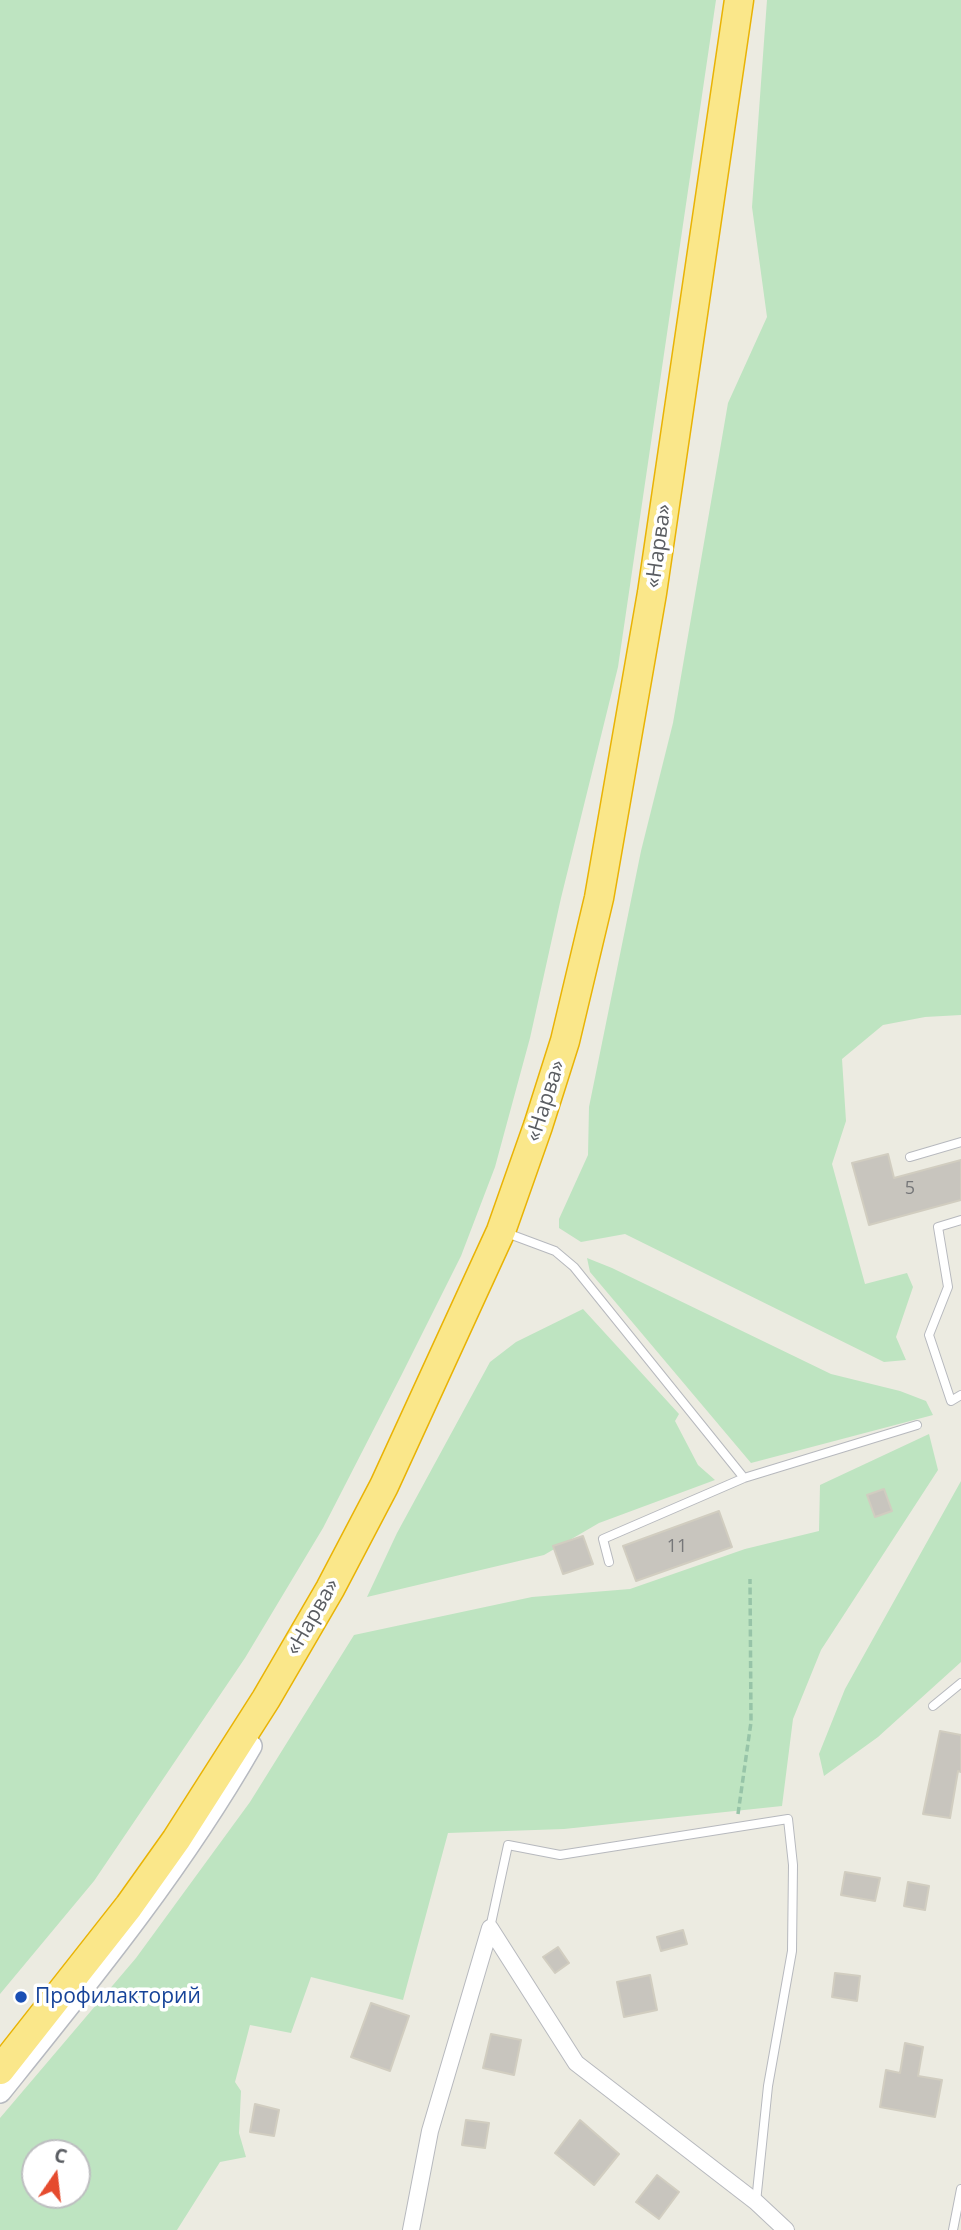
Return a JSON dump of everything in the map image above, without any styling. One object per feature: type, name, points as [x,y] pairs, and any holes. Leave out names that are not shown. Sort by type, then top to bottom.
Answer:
[{"type":"highway","name":"«Нарва»","points":[[0,2070],[76,1976],[176,1840],[231,1756],[330,1589],[390,1474],[501,1231],[565,1041],[600,898],[650,606],[739,0]]},
{"type":"highway","points":[[0,2048],[118,1900],[303,1635]]},
{"type":"main road","points":[[0,2092],[141,1914],[202,1827],[271,1711],[330,1589]]},
{"type":"street","points":[[490,1928],[576,2063],[756,2202],[786,2230]]},
{"type":"street","points":[[411,2230],[430,2131],[490,1928]]},
{"type":"lane","points":[[910,1157],[961,1142]]},
{"type":"lane","points":[[961,1220],[938,1227],[948,1287],[929,1335],[951,1401],[961,1395]]},
{"type":"lane","points":[[501,1231],[555,1251],[574,1267],[744,1478]]},
{"type":"lane","points":[[608,1562],[603,1539],[744,1478],[917,1425]]},
{"type":"lane","points":[[933,1706],[961,1683]]},
{"type":"lane","points":[[490,1928],[508,1845],[560,1855],[788,1819],[793,1865],[792,1951],[768,2086],[756,2202]]},
{"type":"lane","points":[[953,2230],[961,2189]]},
{"type":"path","points":[[736,1826],[751,1722],[750,1579]]},
{"type":"green space","points":[[0,0],[716,0],[618,667],[561,898],[530,1038],[495,1167],[461,1256],[323,1528],[245,1658],[94,1881],[0,1994]]},
{"type":"green space","points":[[767,0],[961,0],[961,1015],[925,1017],[883,1025],[842,1059],[846,1121],[832,1164],[865,1284],[907,1273],[913,1287],[896,1337],[906,1360],[884,1362],[625,1234],[581,1242],[559,1228],[559,1219],[588,1155],[589,1107],[641,851],[673,723],[728,403],[767,317],[752,207]]},
{"type":"green space","points":[[587,1258],[831,1374],[900,1391],[926,1401],[933,1415],[751,1463],[590,1272]]},
{"type":"green space","points":[[583,1309],[679,1414],[675,1421],[698,1465],[715,1480],[599,1523],[544,1555],[367,1597],[397,1533],[490,1362],[516,1342]]},
{"type":"green space","points":[[929,1434],[938,1470],[821,1650],[793,1719],[782,1806],[564,1829],[448,1833],[403,2000],[311,1977],[291,2033],[250,2025],[235,2082],[241,2091],[239,2133],[246,2157],[220,2162],[177,2230],[0,2230],[0,2118],[136,1958],[250,1802],[354,1635],[532,1597],[630,1589],[745,1549],[819,1531],[820,1485]]},
{"type":"green space","points":[[961,1481],[961,1662],[878,1737],[824,1776],[819,1754],[845,1689]]},
{"type":"building","points":[[888,1154],[894,1178],[961,1160],[961,1200],[869,1225],[852,1163]]},
{"type":"building","points":[[884,1489],[892,1511],[875,1517],[867,1495]]},
{"type":"building","points":[[719,1511],[732,1547],[636,1581],[623,1546]]},
{"type":"building","points":[[583,1536],[593,1564],[563,1574],[553,1546]]},
{"type":"building","points":[[940,1731],[961,1735],[961,1772],[958,1771],[950,1818],[923,1814]]},
{"type":"building","points":[[845,1872],[880,1878],[875,1901],[841,1895]]},
{"type":"building","points":[[908,1882],[929,1886],[925,1910],[904,1906]]},
{"type":"building","points":[[683,1930],[687,1944],[661,1951],[657,1937]]},
{"type":"building","points":[[558,1947],[569,1963],[555,1973],[543,1957]]},
{"type":"building","points":[[835,1973],[860,1976],[857,2001],[832,1997]]},
{"type":"building","points":[[650,1975],[657,2010],[624,2017],[617,1982]]},
{"type":"building","points":[[371,2003],[409,2016],[390,2071],[351,2057]]},
{"type":"building","points":[[491,2034],[521,2040],[514,2075],[483,2068]]},
{"type":"building","points":[[905,2043],[923,2047],[918,2076],[942,2080],[935,2117],[880,2107],[886,2070],[900,2073]]},
{"type":"building","points":[[255,2104],[279,2110],[274,2136],[250,2132]]},
{"type":"building","points":[[466,2120],[489,2123],[485,2148],[462,2145]]},
{"type":"building","points":[[580,2120],[619,2154],[594,2185],[555,2153]]},
{"type":"building","points":[[657,2175],[679,2192],[659,2219],[636,2202]]},
{"type":"place","name":"Профилакторий","points":[[21,1997]]}]
